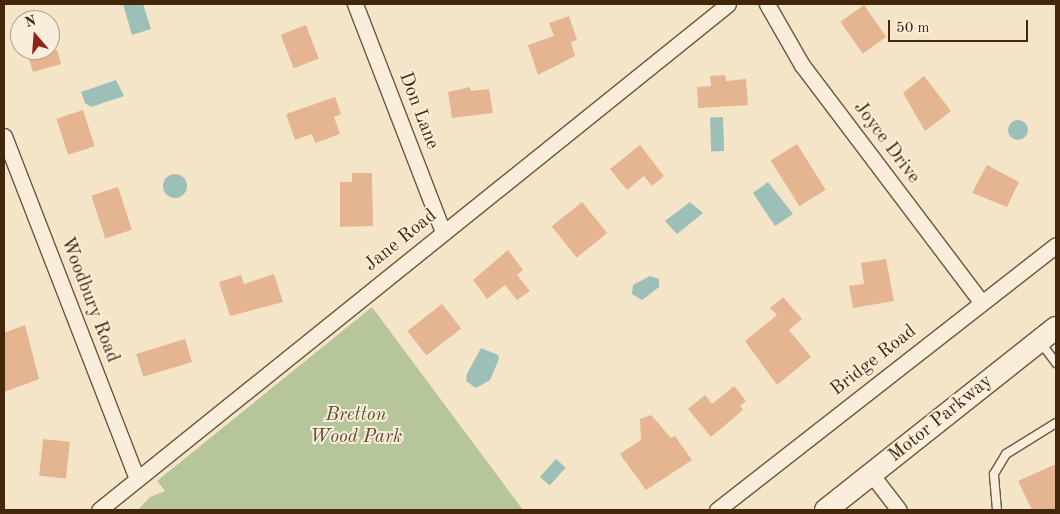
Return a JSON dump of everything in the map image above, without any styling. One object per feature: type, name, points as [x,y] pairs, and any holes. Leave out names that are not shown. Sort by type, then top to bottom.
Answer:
[{"type":"main road","name":"Motor Parkway","points":[[826,510],[1048,334]]},
{"type":"street","name":"Don Lane","points":[[355,4],[443,232]]},
{"type":"street","name":"Jane Road","points":[[98,510],[728,4]]},
{"type":"street","name":"Joyce Drive","points":[[767,4],[802,65],[981,302]]},
{"type":"street","name":"Woodbury Road","points":[[4,136],[137,479]]},
{"type":"street","name":"Bridge Road","points":[[717,510],[1056,245]]},
{"type":"street","points":[[872,475],[899,510]]},
{"type":"lane","points":[[1048,334],[1056,363]]},
{"type":"lane","points":[[997,510],[994,474],[1006,454],[1056,423]]},
{"type":"green space","name":"Bretton Wood Park","points":[[372,307],[523,510],[138,510],[150,497],[165,491],[157,481]]},
{"type":"water","points":[[123,4],[143,4],[151,29],[132,35]]},
{"type":"water","points":[[116,80],[124,96],[91,107],[85,103],[81,92]]},
{"type":"water","points":[[710,117],[723,117],[724,151],[711,151]]},
{"type":"water","points":[[1014,120],[1022,120],[1028,126],[1028,134],[1022,140],[1014,140],[1008,134],[1008,126]]},
{"type":"water","points":[[175,174],[183,178],[187,186],[183,194],[175,198],[167,194],[163,186],[167,178]]},
{"type":"water","points":[[768,182],[793,214],[775,226],[753,193]]},
{"type":"water","points":[[690,202],[703,213],[677,234],[665,221]]},
{"type":"water","points":[[650,276],[659,279],[659,287],[642,300],[632,294],[633,285]]},
{"type":"water","points":[[481,348],[498,355],[499,359],[490,380],[476,388],[466,381],[467,374]]},
{"type":"water","points":[[556,459],[566,468],[550,486],[540,477]]},
{"type":"building","points":[[864,5],[886,37],[863,54],[840,22]]},
{"type":"building","points":[[569,16],[577,40],[571,42],[575,56],[538,75],[528,45],[554,36],[549,23]]},
{"type":"building","points":[[306,25],[319,59],[294,68],[281,35]]},
{"type":"building","points":[[29,60],[60,60],[61,64],[33,72]]},
{"type":"building","points":[[725,75],[726,81],[746,79],[748,105],[698,108],[697,87],[711,86],[710,76]]},
{"type":"building","points":[[924,76],[951,111],[925,131],[903,93]]},
{"type":"building","points":[[470,87],[471,91],[489,89],[493,113],[452,118],[448,92]]},
{"type":"building","points":[[335,97],[341,114],[334,117],[340,134],[315,143],[312,134],[295,140],[286,114]]},
{"type":"building","points":[[83,110],[95,146],[68,155],[56,119]]},
{"type":"building","points":[[797,144],[826,190],[799,206],[771,160]]},
{"type":"building","points":[[640,145],[664,176],[652,186],[644,176],[627,190],[610,169]]},
{"type":"building","points":[[987,165],[1019,182],[1007,207],[972,193]]},
{"type":"building","points":[[352,173],[372,173],[373,226],[340,227],[340,182],[352,182]]},
{"type":"building","points":[[118,187],[132,230],[105,238],[91,196]]},
{"type":"building","points":[[582,202],[607,233],[577,258],[552,227]]},
{"type":"building","points":[[508,250],[523,270],[517,275],[530,291],[517,300],[505,285],[487,299],[473,280]]},
{"type":"building","points":[[886,259],[894,301],[853,308],[849,286],[864,284],[861,263]]},
{"type":"building","points":[[274,274],[283,302],[230,316],[219,282],[241,275],[244,284]]},
{"type":"building","points":[[783,297],[802,319],[789,330],[811,357],[777,385],[745,341],[777,315],[770,308]]},
{"type":"building","points":[[442,304],[461,328],[426,356],[407,331]]},
{"type":"building","points":[[25,325],[39,379],[4,392],[4,333]]},
{"type":"building","points":[[185,339],[192,362],[143,377],[136,354]]},
{"type":"building","points":[[734,386],[746,401],[740,406],[743,410],[711,437],[688,409],[705,395],[712,404]]},
{"type":"building","points":[[651,415],[671,438],[675,436],[692,460],[646,490],[620,454],[641,440],[640,419]]},
{"type":"building","points":[[43,439],[70,442],[66,479],[39,476]]},
{"type":"building","points":[[1056,464],[1056,510],[1032,510],[1018,481]]}]
